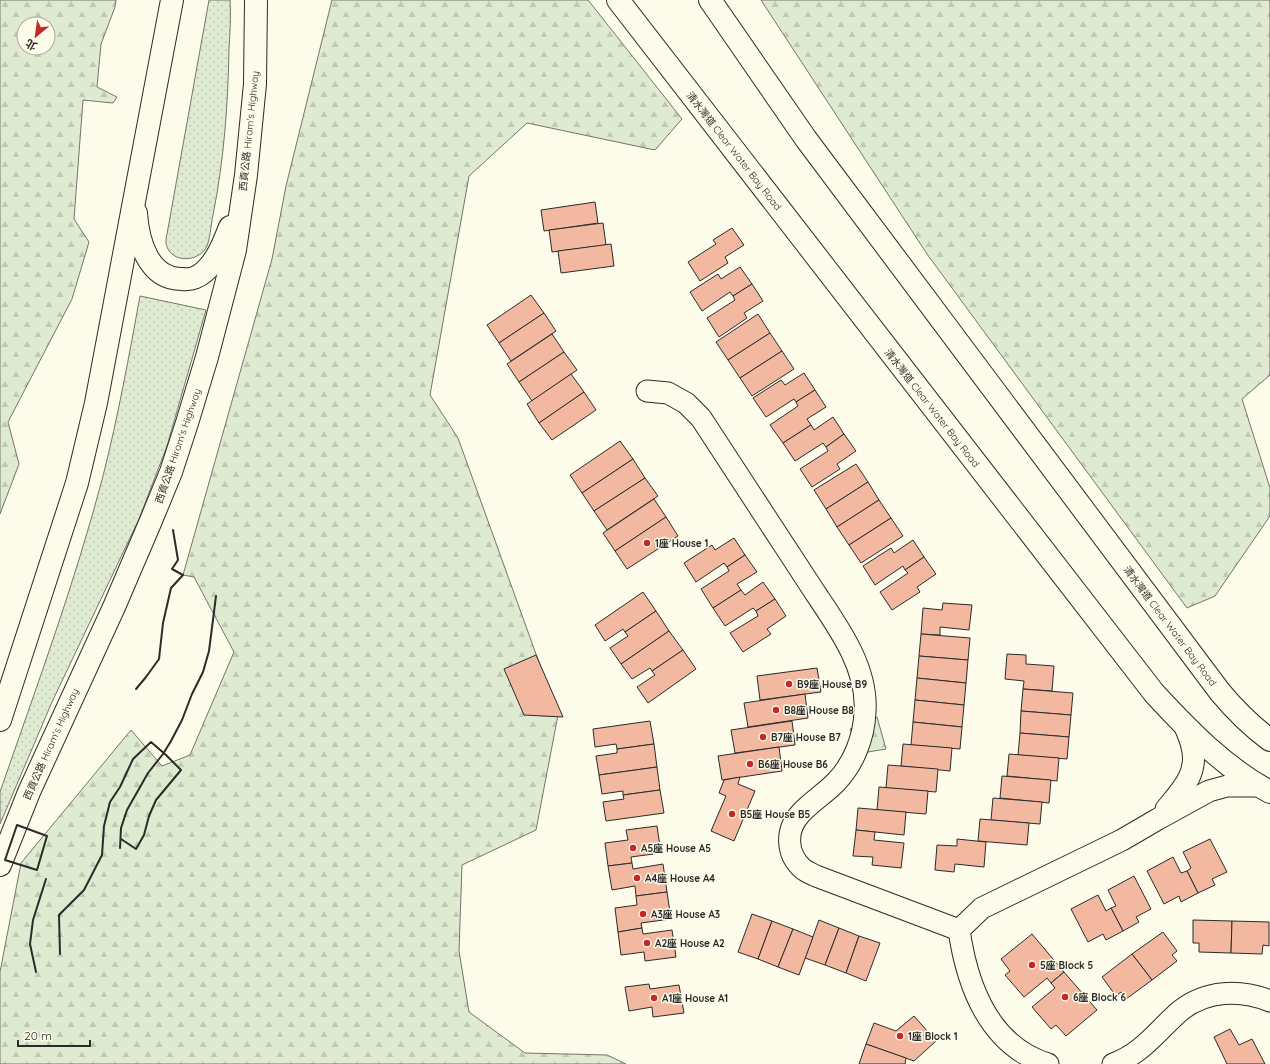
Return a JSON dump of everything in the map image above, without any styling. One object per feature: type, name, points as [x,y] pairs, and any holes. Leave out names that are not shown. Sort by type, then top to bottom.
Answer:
[{"type":"main road","points":[[0,720],[77,483],[96,403],[172,0]]},
{"type":"main road","name":"西貢公路 Hiram's Highway","points":[[0,866],[29,792],[117,600],[150,523],[187,423],[221,305],[235,250],[246,174],[255,84],[257,25],[256,0]]},
{"type":"main road","name":"清水灣道 Clear Water Bay Road","points":[[618,0],[1154,693],[1208,748],[1231,767],[1265,789]]},
{"type":"main road","name":"清水灣道 Clear Water Bay Road","points":[[710,0],[806,139],[1220,692],[1232,707],[1270,740]]},
{"type":"main road","points":[[135,195],[138,228],[143,246],[150,262],[162,274],[176,279],[192,280],[205,272],[216,258],[224,242],[246,174]]},
{"type":"street","points":[[647,392],[668,394],[686,403],[701,418],[833,619],[854,657],[860,674],[865,693],[865,712],[863,730],[857,749],[849,766],[837,781],[801,813],[793,823],[789,836],[790,849],[795,861],[804,870],[816,876],[959,930]]},
{"type":"street","points":[[1158,819],[1183,788],[1194,765],[1193,747],[1185,726]]},
{"type":"street","points":[[959,930],[982,908],[1122,840],[1209,791],[1227,786],[1265,789]]},
{"type":"street","points":[[959,930],[963,956],[976,996],[984,1011],[1003,1035],[1015,1047],[1029,1056],[1048,1064]]},
{"type":"street","points":[[1113,1064],[1132,1055],[1153,1038],[1181,1010],[1205,998],[1233,992],[1253,995],[1270,1001]]},
{"type":"green space","points":[[0,0],[116,0],[115,7],[101,44],[97,87],[117,97],[113,103],[83,100],[74,219],[89,242],[72,299],[8,422],[19,464],[0,514]]},
{"type":"green space","points":[[209,0],[230,0],[225,132],[220,174],[207,245],[202,253],[184,259],[172,254],[168,250],[166,238]]},
{"type":"green space","points":[[332,0],[588,0],[682,119],[655,150],[527,123],[469,176],[430,395],[458,438],[558,715],[536,830],[462,865],[459,951],[469,1012],[525,1053],[607,1055],[626,1064],[0,1064],[0,972],[21,863],[131,730],[162,766],[190,755],[234,652],[194,577],[183,575],[272,259],[286,186]]},
{"type":"green space","points":[[761,0],[1270,0],[1270,375],[1242,399],[1270,488],[1270,516],[1215,596],[1187,608],[927,254]]},
{"type":"green space","points":[[140,296],[206,310],[167,446],[139,519],[52,702],[0,824],[0,792],[68,596],[103,476],[118,409]]},
{"type":"green space","points":[[877,717],[886,749],[862,753],[850,729]]},
{"type":"building","points":[[595,202],[598,223],[544,231],[541,210]]},
{"type":"building","points":[[603,223],[606,245],[552,252],[549,230]]},
{"type":"building","points":[[732,228],[744,245],[725,257],[728,263],[700,281],[688,262],[716,244],[713,240]]},
{"type":"building","points":[[611,244],[614,266],[561,273],[558,251]]},
{"type":"building","points":[[740,267],[752,284],[733,296],[730,292],[702,311],[690,292],[718,274],[721,279]]},
{"type":"building","points":[[752,284],[763,301],[744,313],[747,318],[719,337],[707,318],[735,300],[733,296]]},
{"type":"building","points":[[531,295],[544,313],[499,343],[487,325]]},
{"type":"building","points":[[544,313],[556,331],[511,361],[499,343]]},
{"type":"building","points":[[758,314],[770,333],[728,360],[716,342]]},
{"type":"building","points":[[770,333],[782,351],[740,378],[728,360]]},
{"type":"building","points":[[552,334],[564,352],[519,382],[507,364]]},
{"type":"building","points":[[782,351],[794,369],[752,396],[740,378]]},
{"type":"building","points":[[564,352],[577,370],[532,401],[519,382]]},
{"type":"building","points":[[804,373],[815,390],[796,402],[794,399],[766,417],[753,398],[781,380],[785,385]]},
{"type":"building","points":[[571,374],[584,392],[539,423],[527,404]]},
{"type":"building","points":[[815,390],[826,407],[807,419],[811,425],[783,443],[770,425],[798,406],[796,402]]},
{"type":"building","points":[[584,392],[596,410],[552,440],[539,423]]},
{"type":"building","points":[[833,417],[844,434],[826,447],[823,443],[795,461],[783,443],[811,425],[814,430]]},
{"type":"building","points":[[844,434],[856,451],[837,464],[840,469],[812,487],[800,469],[828,451],[826,447]]},
{"type":"building","points":[[620,441],[633,459],[582,493],[570,475]]},
{"type":"building","points":[[633,459],[645,478],[594,511],[582,493]]},
{"type":"building","points":[[856,464],[868,482],[826,509],[814,490]]},
{"type":"building","points":[[645,478],[658,496],[607,530],[594,511]]},
{"type":"building","points":[[868,482],[879,500],[837,527],[826,509]]},
{"type":"building","points":[[654,499],[666,517],[615,551],[603,533]]},
{"type":"building","points":[[879,500],[891,518],[849,545],[837,527]]},
{"type":"building","name":"1座 House 1","points":[[666,517],[678,536],[627,569],[615,551]]},
{"type":"building","points":[[891,518],[903,536],[861,563],[849,545]]},
{"type":"building","points":[[734,538],[745,555],[727,567],[724,563],[696,582],[684,563],[712,545],[715,550]]},
{"type":"building","points":[[913,540],[924,557],[905,570],[903,566],[875,585],[863,566],[891,548],[894,553]]},
{"type":"building","points":[[745,555],[757,572],[737,584],[741,590],[713,608],[701,589],[729,571],[727,567]]},
{"type":"building","points":[[924,557],[936,574],[917,587],[920,592],[892,610],[880,592],[908,573],[905,570]]},
{"type":"building","points":[[763,582],[775,599],[756,611],[753,608],[725,626],[713,608],[741,590],[745,595]]},
{"type":"building","points":[[643,592],[656,611],[625,632],[623,629],[605,641],[595,625]]},
{"type":"building","points":[[775,599],[786,616],[767,629],[771,634],[743,652],[730,633],[758,616],[756,611]]},
{"type":"building","points":[[943,603],[972,605],[969,630],[940,627],[940,635],[921,634],[923,608],[942,610]]},
{"type":"building","points":[[656,611],[669,631],[621,664],[610,648],[628,636],[625,632]]},
{"type":"building","points":[[669,631],[683,650],[652,671],[650,668],[632,679],[621,664]]},
{"type":"building","points":[[921,634],[970,638],[968,660],[919,656]]},
{"type":"building","points":[[683,650],[696,669],[648,703],[637,687],[655,675],[652,671]]},
{"type":"building","points":[[1007,654],[1026,655],[1026,664],[1054,666],[1052,691],[1023,689],[1024,681],[1005,679]]},
{"type":"building","points":[[536,655],[563,717],[524,715],[504,669]]},
{"type":"building","points":[[919,656],[968,660],[966,683],[917,678]]},
{"type":"building","name":"B9座 House B9","points":[[817,668],[821,692],[760,700],[757,676]]},
{"type":"building","points":[[917,678],[966,683],[964,705],[915,700]]},
{"type":"building","points":[[1023,689],[1073,693],[1071,715],[1021,711]]},
{"type":"building","name":"B8座 House B8","points":[[805,694],[808,718],[748,727],[744,703]]},
{"type":"building","points":[[915,700],[964,705],[962,727],[913,722]]},
{"type":"building","points":[[1021,711],[1071,715],[1069,737],[1020,733]]},
{"type":"building","points":[[650,721],[654,744],[617,749],[616,744],[595,747],[593,729]]},
{"type":"building","name":"B7座 House B7","points":[[792,721],[795,745],[735,753],[731,730]]},
{"type":"building","points":[[913,722],[962,727],[960,749],[911,745]]},
{"type":"building","points":[[1020,733],[1069,737],[1067,759],[1018,755]]},
{"type":"building","points":[[654,744],[657,767],[599,775],[596,756],[617,753],[617,749]]},
{"type":"building","points":[[903,744],[952,748],[950,771],[901,766]]},
{"type":"building","name":"B6座 House B6","points":[[779,747],[782,771],[722,780],[718,756]]},
{"type":"building","points":[[1009,754],[1059,758],[1057,781],[1007,776]]},
{"type":"building","points":[[888,765],[938,769],[936,792],[886,788]]},
{"type":"building","points":[[657,767],[660,790],[623,795],[623,791],[602,794],[599,775]]},
{"type":"building","points":[[1002,776],[1051,780],[1049,803],[1000,798]]},
{"type":"building","name":"B5座 House B5","points":[[740,777],[738,784],[755,791],[734,841],[711,831],[726,796],[719,793],[724,780]]},
{"type":"building","points":[[879,787],[928,791],[926,814],[877,810]]},
{"type":"building","points":[[660,790],[664,813],[606,821],[603,802],[624,799],[623,795]]},
{"type":"building","points":[[993,798],[1042,802],[1040,824],[991,820]]},
{"type":"building","points":[[858,808],[906,812],[904,835],[856,830]]},
{"type":"building","points":[[980,819],[1029,823],[1027,845],[978,841]]},
{"type":"building","name":"A5座 House A5","points":[[657,826],[661,853],[631,857],[632,863],[608,866],[605,843],[628,840],[626,830]]},
{"type":"building","points":[[856,830],[875,832],[874,840],[904,843],[901,868],[872,865],[873,857],[853,856]]},
{"type":"building","points":[[957,839],[986,842],[984,867],[955,864],[954,872],[935,870],[937,845],[957,846]]},
{"type":"building","points":[[1210,839],[1227,872],[1212,879],[1215,885],[1198,893],[1187,871],[1191,868],[1183,852]]},
{"type":"building","points":[[1173,857],[1181,873],[1187,871],[1198,893],[1181,902],[1179,896],[1164,904],[1147,871]]},
{"type":"building","name":"A4座 House A4","points":[[632,863],[633,869],[663,864],[667,892],[636,896],[635,886],[612,890],[608,866]]},
{"type":"building","points":[[1134,876],[1151,909],[1136,917],[1139,922],[1123,931],[1111,908],[1116,906],[1108,890]]},
{"type":"building","name":"A3座 House A3","points":[[667,892],[671,919],[641,923],[642,928],[618,932],[615,908],[637,905],[636,896]]},
{"type":"building","points":[[1098,895],[1106,911],[1111,908],[1123,931],[1106,940],[1103,934],[1088,942],[1071,909]]},
{"type":"building","points":[[752,914],[772,921],[758,959],[738,952]]},
{"type":"building","points":[[819,920],[839,928],[825,965],[805,958]]},
{"type":"building","points":[[1193,920],[1232,921],[1231,953],[1199,952],[1199,943],[1193,943]]},
{"type":"building","points":[[772,921],[793,929],[778,967],[758,959]]},
{"type":"building","points":[[1232,921],[1269,922],[1269,946],[1263,945],[1262,954],[1231,953]]},
{"type":"building","name":"A2座 House A2","points":[[642,928],[643,934],[672,930],[676,957],[645,961],[644,952],[621,955],[618,932]]},
{"type":"building","points":[[839,928],[859,936],[846,973],[825,965]]},
{"type":"building","points":[[793,929],[813,937],[799,975],[778,967]]},
{"type":"building","points":[[1163,932],[1177,951],[1172,955],[1177,961],[1152,980],[1132,954]]},
{"type":"building","name":"5座 Block 5","points":[[1032,934],[1064,972],[1051,983],[1047,978],[1024,997],[1005,975],[1010,971],[1001,959]]},
{"type":"building","points":[[859,936],[880,943],[866,981],[846,973]]},
{"type":"building","points":[[1132,954],[1152,980],[1126,999],[1121,992],[1116,996],[1102,977]]},
{"type":"building","name":"6座 Block 6","points":[[1064,972],[1097,1010],[1066,1036],[1056,1025],[1051,1029],[1032,1007],[1055,988],[1051,983]]},
{"type":"building","name":"A1座 House A1","points":[[649,984],[650,989],[679,985],[684,1013],[653,1017],[652,1007],[629,1011],[625,987]]},
{"type":"building","name":"1座 Block 1","points":[[914,1016],[936,1041],[914,1061],[866,1044],[874,1023],[896,1031]]},
{"type":"building","points":[[1230,1029],[1239,1045],[1252,1039],[1265,1064],[1227,1064],[1214,1037]]},
{"type":"building","points":[[866,1044],[906,1058],[905,1064],[859,1064]]},
{"type":"wall","points":[[136,689],[159,659],[163,623],[171,588],[183,575],[172,569],[178,560],[173,530]]},
{"type":"wall","points":[[120,848],[121,828],[127,810],[148,773],[171,741],[203,672],[209,651],[216,596]]},
{"type":"wall","points":[[60,954],[59,915],[84,890],[102,855],[104,826],[110,802],[120,787],[133,759],[151,742],[181,770],[156,800],[149,816],[144,835],[136,849],[121,839]]},
{"type":"wall","points":[[17,825],[47,836],[37,870],[5,860],[17,825]]},
{"type":"wall","points":[[36,972],[30,944],[33,920],[46,879]]},
{"type":"place","name":"1座 House 1","points":[[647,543]]},
{"type":"place","name":"B9座 House B9","points":[[789,684]]},
{"type":"place","name":"B8座 House B8","points":[[776,710]]},
{"type":"place","name":"B7座 House B7","points":[[763,737]]},
{"type":"place","name":"B6座 House B6","points":[[750,764]]},
{"type":"place","name":"B5座 House B5","points":[[732,814]]},
{"type":"place","name":"A5座 House A5","points":[[633,848]]},
{"type":"place","name":"A4座 House A4","points":[[637,878]]},
{"type":"place","name":"A3座 House A3","points":[[643,914]]},
{"type":"place","name":"A2座 House A2","points":[[647,943]]},
{"type":"place","name":"5座 Block 5","points":[[1032,965]]},
{"type":"place","name":"6座 Block 6","points":[[1065,997]]},
{"type":"place","name":"A1座 House A1","points":[[654,998]]},
{"type":"place","name":"1座 Block 1","points":[[900,1036]]}]
